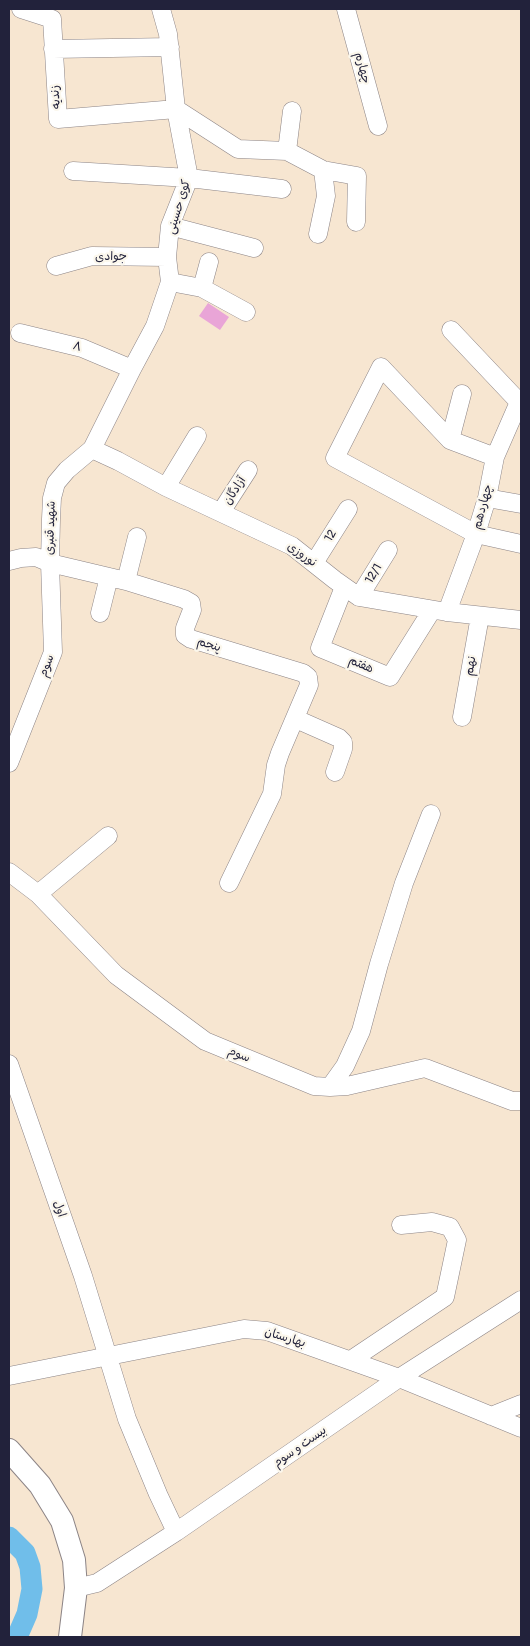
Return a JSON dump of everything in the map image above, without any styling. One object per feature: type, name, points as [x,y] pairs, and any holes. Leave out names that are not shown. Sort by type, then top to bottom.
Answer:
[{"type":"main road","points":[[9,1450],[40,1485],[62,1521],[74,1560],[76,1588],[70,1637]]},
{"type":"street","name":"زندیه","points":[[21,9],[52,19],[58,119],[176,109]]},
{"type":"street","name":"کوی حسینی","points":[[92,449],[155,326],[170,282],[167,257],[170,226],[189,178],[176,109],[168,34],[161,9]]},
{"type":"street","name":"چهارم","points":[[346,9],[378,126]]},
{"type":"street","points":[[53,49],[170,47]]},
{"type":"street","points":[[176,109],[238,149],[287,151],[323,170],[357,176],[356,222]]},
{"type":"street","points":[[287,151],[292,111]]},
{"type":"street","points":[[318,234],[326,196],[323,170]]},
{"type":"street","points":[[74,171],[189,178],[282,189]]},
{"type":"street","points":[[170,226],[254,248]]},
{"type":"street","name":"جوادی","points":[[56,266],[92,256],[167,257]]},
{"type":"street","points":[[202,288],[209,262]]},
{"type":"street","points":[[170,282],[202,288],[246,312]]},
{"type":"street","points":[[451,330],[520,402]]},
{"type":"street","name":"۸","points":[[20,333],[82,348],[132,369]]},
{"type":"street","points":[[495,457],[450,440],[381,367],[335,458],[476,534],[521,544]]},
{"type":"street","points":[[450,440],[462,394]]},
{"type":"street","name":"چهاردهم","points":[[439,611],[476,534],[487,498],[495,457],[520,402]]},
{"type":"street","points":[[166,487],[198,436]]},
{"type":"street","name":"نوروزی","points":[[92,449],[166,487],[292,546],[359,597],[439,611],[521,620]]},
{"type":"street","name":"شهید قنبری","points":[[50,563],[52,498],[56,483],[67,470],[92,449]]},
{"type":"street","name":"آزادگان","points":[[221,512],[248,470]]},
{"type":"street","points":[[487,498],[521,504]]},
{"type":"street","name":"12","points":[[314,563],[348,509]]},
{"type":"street","points":[[100,613],[137,537]]},
{"type":"street","name":"12/1","points":[[359,597],[388,550]]},
{"type":"street","points":[[9,561],[36,557],[50,563]]},
{"type":"street","name":"پنجم","points":[[50,563],[118,579],[184,599],[191,603],[192,610],[184,628],[185,634],[191,639],[303,672],[308,677],[310,685],[296,719]]},
{"type":"street","name":"سوم","points":[[9,763],[53,652],[50,563]]},
{"type":"street","name":"هفتم","points":[[344,587],[320,648],[390,677],[439,611]]},
{"type":"street","name":"نهم","points":[[462,716],[480,616]]},
{"type":"street","points":[[229,882],[270,799],[280,752],[296,719],[339,738],[343,742],[343,749],[335,772]]},
{"type":"street","points":[[330,1087],[345,1066],[361,1031],[379,964],[404,884],[432,814]]},
{"type":"street","points":[[38,894],[108,836]]},
{"type":"street","name":"سوم","points":[[9,872],[38,894],[116,975],[205,1041],[314,1086],[347,1086],[426,1068],[512,1101],[521,1101]]},
{"type":"street","name":"اول","points":[[9,1064],[83,1276],[100,1329],[106,1356],[127,1419],[176,1532]]},
{"type":"street","points":[[351,1360],[445,1297],[457,1240],[450,1227],[432,1222],[401,1225]]},
{"type":"street","name":"بیست و سوم","points":[[76,1588],[97,1583],[176,1532],[399,1378],[521,1300]]},
{"type":"street","name":"بهارستان","points":[[9,1376],[244,1329],[267,1330],[399,1378],[521,1428]]},
{"type":"street","points":[[491,1416],[521,1404]]},
{"type":"building","points":[[208,303],[229,317],[220,330],[199,316]]},
{"type":"waterway","points":[[9,1537],[25,1553],[30,1567],[32,1589],[27,1614],[17,1637]]}]
